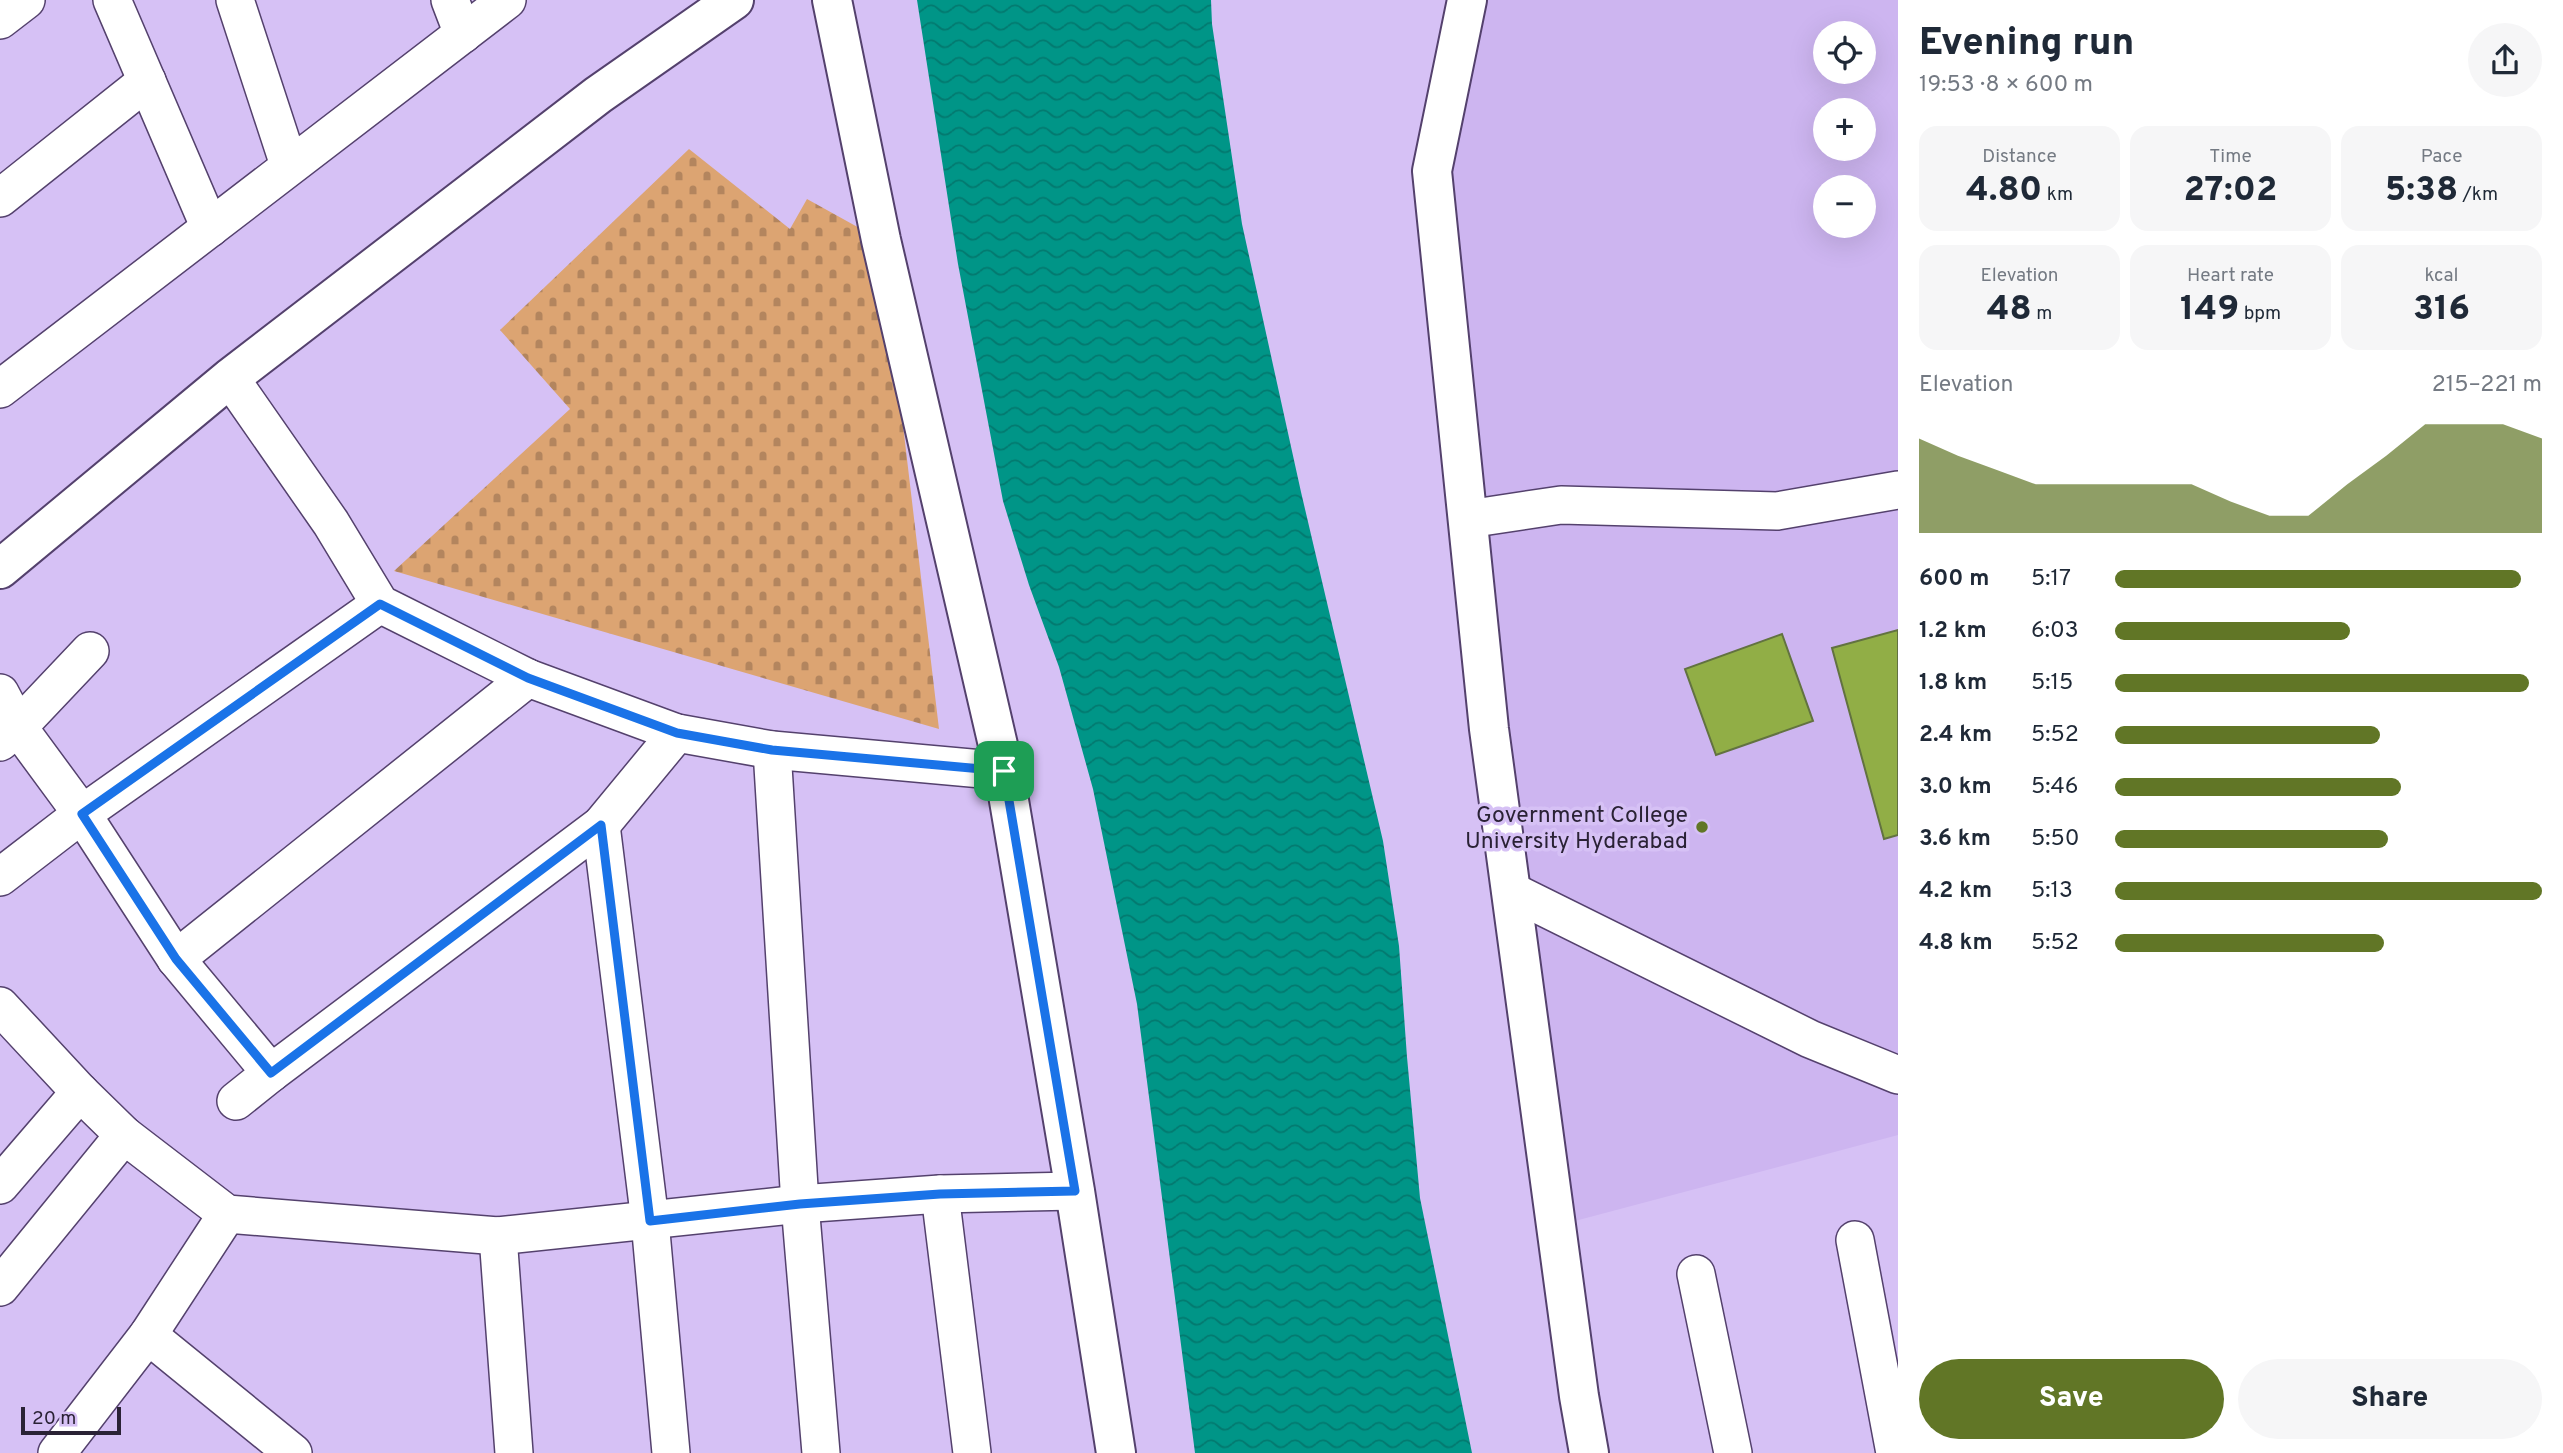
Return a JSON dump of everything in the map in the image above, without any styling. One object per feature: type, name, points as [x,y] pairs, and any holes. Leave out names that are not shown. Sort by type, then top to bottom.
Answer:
[{"type":"street","points":[[0,20],[26,0]]},
{"type":"street","points":[[112,0],[210,228]]},
{"type":"street","points":[[235,0],[289,165]]},
{"type":"street","points":[[450,0],[463,34]]},
{"type":"street","points":[[0,389],[507,0]]},
{"type":"street","points":[[0,569],[230,378],[598,95],[734,0]]},
{"type":"street","points":[[832,0],[881,240],[1004,771],[1116,1453]]},
{"type":"street","points":[[1467,0],[1432,171],[1489,729],[1579,1396],[1589,1453]]},
{"type":"street","points":[[0,198],[147,81]]},
{"type":"street","points":[[230,378],[331,523],[380,604],[528,678],[677,733],[772,750],[1004,771]]},
{"type":"street","points":[[1468,519],[1560,505],[1777,510],[1898,490]]},
{"type":"street","points":[[0,877],[82,814],[380,604]]},
{"type":"street","points":[[9,735],[90,651]]},
{"type":"street","points":[[176,959],[528,678]]},
{"type":"street","points":[[0,693],[9,735],[82,814],[176,959],[271,1073]]},
{"type":"street","points":[[236,1101],[601,825],[677,733]]},
{"type":"street","points":[[772,750],[800,1204],[821,1453]]},
{"type":"street","points":[[601,825],[650,1221],[671,1453]]},
{"type":"street","points":[[1511,891],[1810,1039],[1898,1074]]},
{"type":"street","points":[[0,1006],[124,1135],[227,1214],[498,1236],[800,1204],[940,1194],[1075,1191]]},
{"type":"street","points":[[0,1185],[80,1092]]},
{"type":"street","points":[[0,1287],[124,1135]]},
{"type":"street","points":[[940,1194],[972,1453]]},
{"type":"street","points":[[57,1453],[148,1335],[227,1214]]},
{"type":"street","points":[[498,1236],[514,1453]]},
{"type":"street","points":[[1855,1240],[1895,1453]]},
{"type":"street","points":[[1696,1273],[1733,1453]]},
{"type":"street","points":[[148,1335],[291,1452]]},
{"type":"shaded area","name":"Government College University Hyderabad","points":[[1473,0],[1898,0],[1898,1135],[1556,1226],[1432,171]]},
{"type":"green space","points":[[689,149],[790,229],[807,199],[881,240],[939,729],[394,571],[570,409],[500,330]]},
{"type":"water","points":[[917,0],[1211,0],[1212,24],[1242,224],[1301,492],[1383,841],[1399,946],[1420,1198],[1472,1453],[1195,1453],[1137,1004],[1093,789],[1059,667],[1029,585],[1003,501],[958,264]]},
{"type":"building","points":[[1898,630],[1898,835],[1884,839],[1832,648]]},
{"type":"building","points":[[1782,634],[1813,721],[1716,755],[1685,669]]},
{"type":"place","name":"Government College University Hyderabad","points":[[1702,827]]},
{"type":"route","points":[[380,604],[528,678],[677,733],[772,750],[1004,771],[1075,1191],[940,1194],[800,1204],[650,1221],[601,825],[271,1073],[176,959],[82,814],[380,604]]}]
